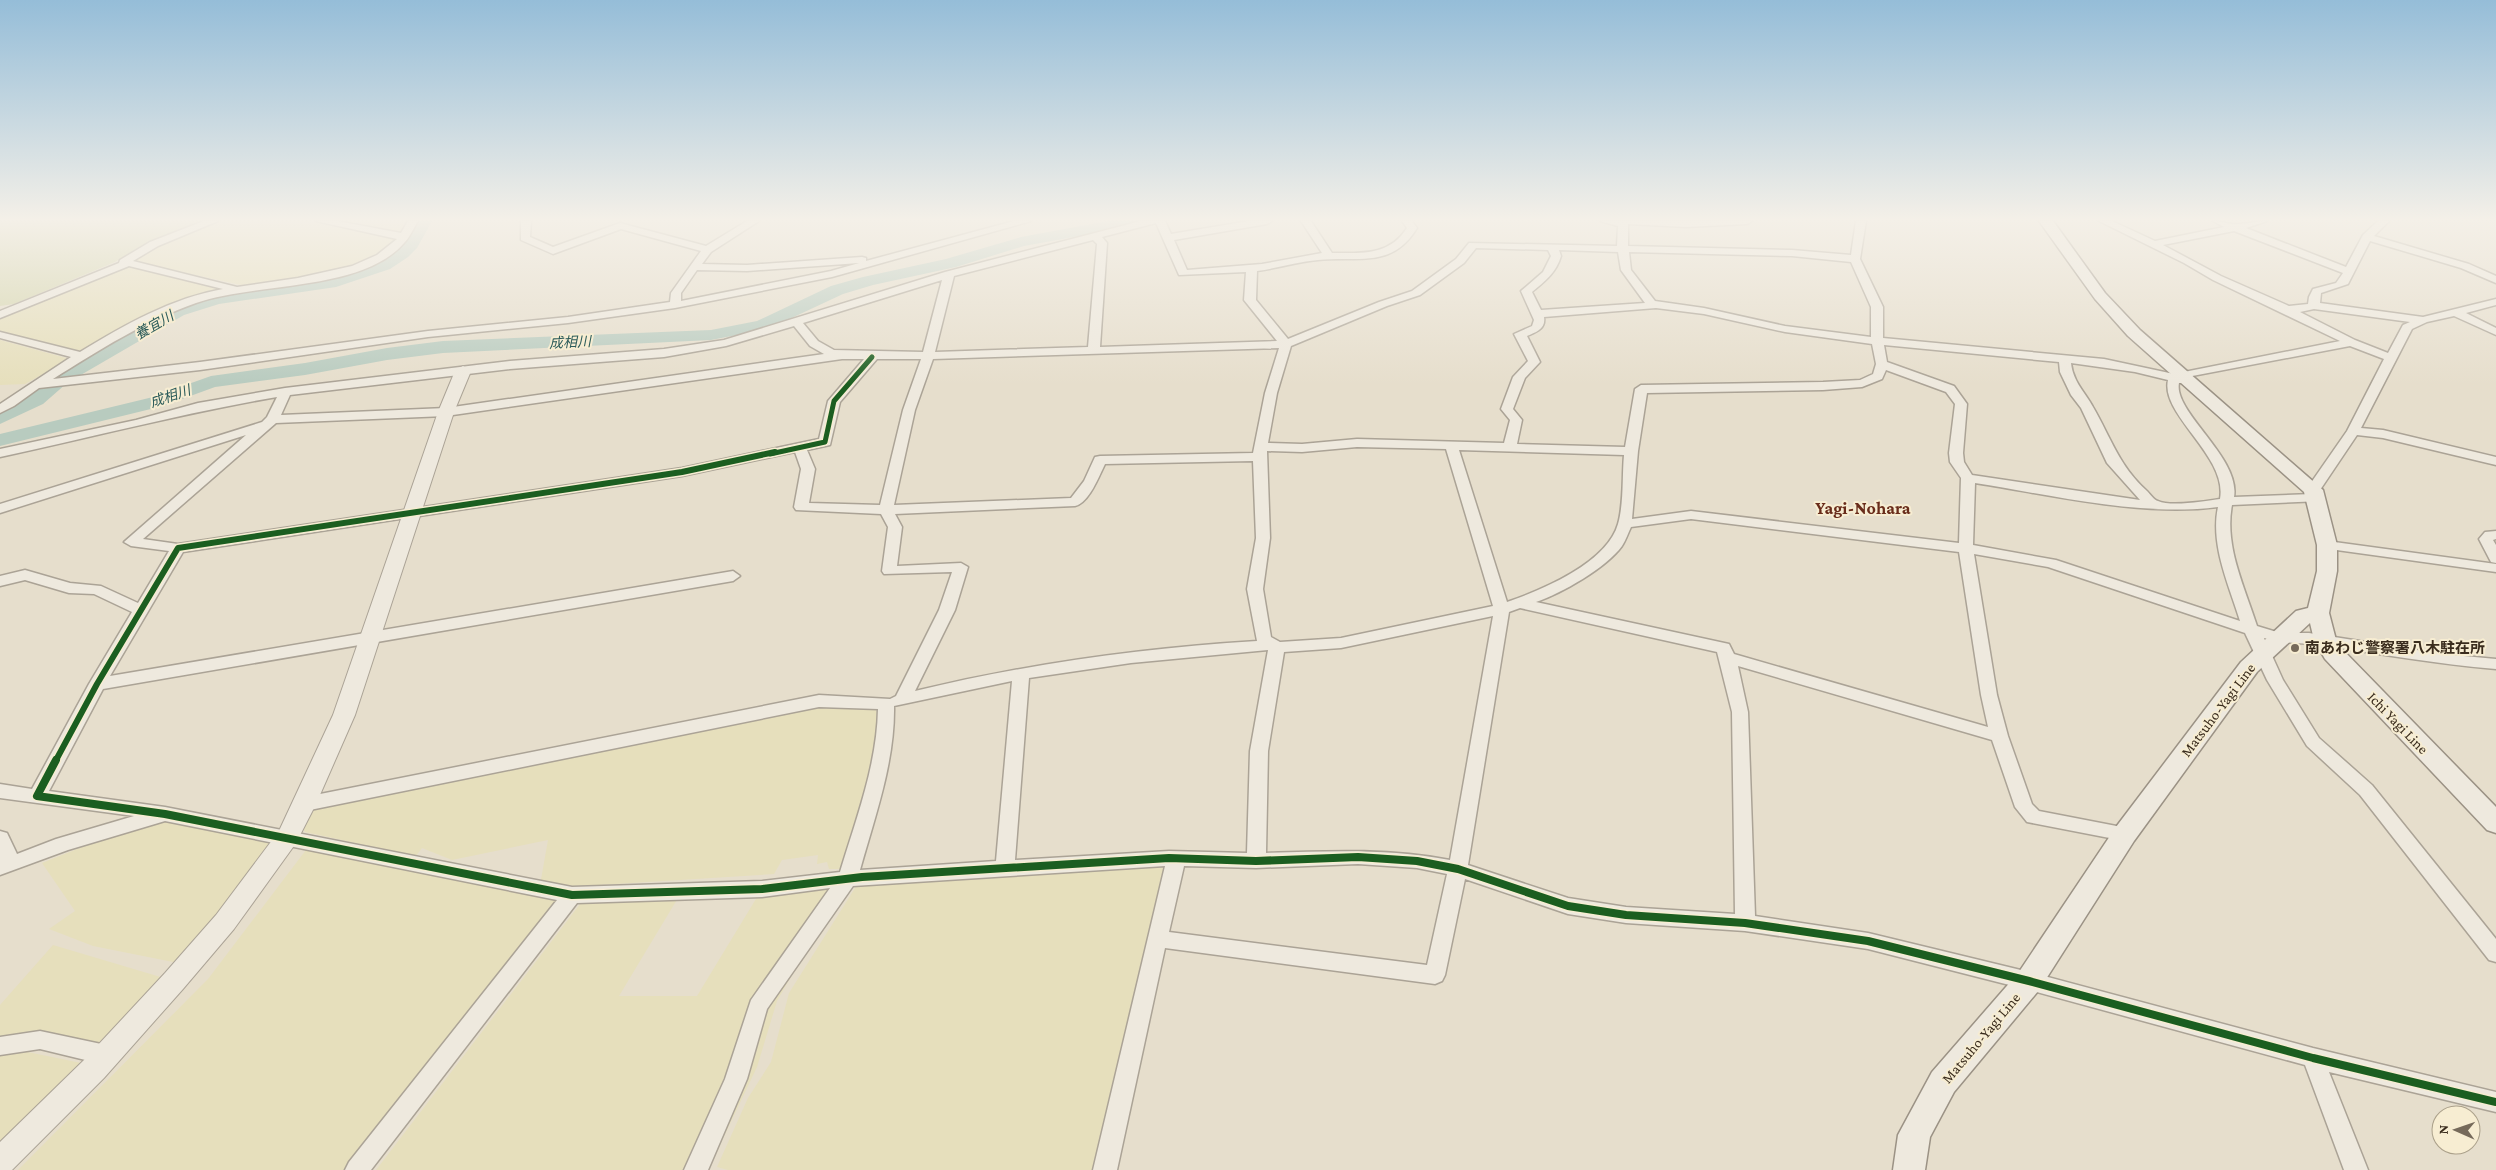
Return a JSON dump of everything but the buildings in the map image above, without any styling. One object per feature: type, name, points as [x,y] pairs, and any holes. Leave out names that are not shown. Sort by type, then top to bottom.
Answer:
[{"type":"main road","points":[[2087,276],[2115,313],[2180,378],[2315,494],[2327,545],[2327,571],[2318,613]]},
{"type":"main road","name":"Ichi Yagi Line","points":[[2318,613],[2324,640],[2338,661],[2496,823]]},
{"type":"main road","name":"Matsuho-Yagi Line","points":[[1909,1170],[1914,1135],[1943,1082],[2029,980],[2125,834],[2249,667],[2304,616],[2318,613]]},
{"type":"street","points":[[0,314],[96,276]]},
{"type":"street","points":[[180,276],[236,289]]},
{"type":"street","points":[[0,409],[81,356],[164,311],[200,298],[236,289],[320,279],[332,276]]},
{"type":"street","points":[[675,305],[676,293],[689,276]]},
{"type":"street","points":[[34,385],[66,383],[428,334],[568,320],[675,305],[794,283],[822,276]]},
{"type":"street","points":[[0,453],[138,423],[198,407],[285,392],[510,364],[664,353],[726,343],[944,276]]},
{"type":"street","points":[[696,1170],[736,1079],[758,1006],[848,878],[880,770],[886,729],[894,702],[947,610],[961,567],[889,571],[896,539],[895,527],[886,510],[909,410],[928,356],[949,276]]},
{"type":"street","points":[[1094,351],[1100,276]]},
{"type":"street","points":[[1252,276],[1250,300],[1286,344]]},
{"type":"street","points":[[797,322],[808,339],[819,349],[842,355],[872,357],[1286,344],[1382,304],[1416,293],[1440,276]]},
{"type":"street","points":[[1510,447],[1516,420],[1508,413],[1508,403],[1519,377],[1534,362],[1520,334],[1537,328],[1540,323],[1538,314],[1527,298],[1526,291],[1543,276]]},
{"type":"street","points":[[1630,276],[1651,303],[1656,305]]},
{"type":"street","points":[[305,804],[819,701],[894,702],[1021,675],[1147,655],[1341,643],[1502,609],[1547,593],[1578,576],[1616,544],[1625,524],[1631,451],[1641,388],[1823,386],[1862,383],[1878,376],[1882,364],[1877,341],[1877,307],[1863,276]]},
{"type":"street","points":[[2212,276],[2288,310],[2351,342],[2392,358]]},
{"type":"street","points":[[2314,306],[2314,297],[2317,290],[2340,285],[2348,276]]},
{"type":"street","points":[[1968,478],[2022,485],[2111,502],[2155,506],[2188,507],[2249,499],[2315,494],[2353,431],[2407,327],[2423,320],[2496,302]]},
{"type":"street","points":[[1538,314],[1656,305],[1704,311],[1785,329],[1877,341],[2065,359],[2135,368],[2180,378],[2351,342]]},
{"type":"street","points":[[2288,310],[2314,306],[2423,320]]},
{"type":"street","points":[[2456,312],[2496,332]]},
{"type":"street","points":[[0,335],[81,356]]},
{"type":"street","points":[[1275,646],[1264,639],[1255,589],[1263,538],[1260,452],[1271,393],[1286,344]]},
{"type":"street","points":[[0,510],[271,421],[446,412],[842,355]]},
{"type":"street","points":[[285,392],[271,421],[131,542],[178,548],[682,472],[825,442],[834,401],[872,357]]},
{"type":"street","points":[[2065,359],[2066,372],[2077,395],[2087,407],[2114,463],[2136,489],[2155,506]]},
{"type":"street","points":[[1882,364],[1950,388],[1961,404],[1956,453],[1957,462],[1968,478],[1966,548],[1989,695],[2000,736],[2024,806],[2033,817],[2125,834]]},
{"type":"street","points":[[0,1162],[106,1055],[225,922],[288,837],[305,804],[344,715],[446,412],[463,371]]},
{"type":"street","points":[[2180,378],[2172,388],[2177,402],[2218,461],[2228,491],[2222,521],[2224,545],[2250,628]]},
{"type":"street","points":[[2353,431],[2399,438],[2496,461]]},
{"type":"street","points":[[799,448],[805,454],[810,468],[801,507],[831,506],[886,510],[1075,502],[1090,482],[1100,460],[1260,452],[1357,443],[1631,451]]},
{"type":"street","points":[[1157,939],[1434,975],[1458,869],[1502,609],[1451,446]]},
{"type":"street","points":[[1625,524],[1692,515],[1966,548],[2051,563],[2202,615],[2250,628],[2272,645],[2324,640],[2442,659],[2496,664]]},
{"type":"street","points":[[2496,535],[2490,535],[2486,539],[2496,559]]},
{"type":"street","points":[[2327,545],[2496,568]]},
{"type":"street","points":[[37,796],[97,684],[178,548]]},
{"type":"street","points":[[0,581],[25,575],[69,588],[96,589],[115,596],[140,611]]},
{"type":"street","points":[[97,684],[733,576]]},
{"type":"street","points":[[1519,603],[1723,648],[1728,658],[1740,712],[1745,923]]},
{"type":"street","points":[[2272,645],[2275,680],[2313,742],[2366,790],[2496,954]]},
{"type":"street","points":[[1256,860],[1259,750],[1275,646]]},
{"type":"street","points":[[1728,658],[2000,736]]},
{"type":"street","points":[[1004,868],[1021,675]]},
{"type":"street","points":[[0,791],[165,814],[572,895],[755,889],[848,878],[1176,858],[1256,860],[1358,857],[1417,861],[1458,869],[1568,906],[1626,915],[1745,923],[1868,941],[2029,980],[2313,1058],[2496,1102]]},
{"type":"street","points":[[0,838],[6,865],[63,844],[165,814]]},
{"type":"street","points":[[1105,1170],[1176,858]]},
{"type":"street","points":[[357,1170],[572,895]]},
{"type":"street","points":[[0,1046],[40,1040],[106,1055]]},
{"type":"street","points":[[2313,1058],[2356,1170]]},
{"type":"shaded area","points":[[101,276],[166,276],[225,289],[131,323],[78,352],[0,332],[0,317]]},
{"type":"shaded area","points":[[198,276],[323,276],[241,285]]},
{"type":"shaded area","points":[[0,340],[70,359],[25,384],[0,385]]},
{"type":"shaded area","points":[[811,707],[864,707],[876,710],[879,721],[879,739],[847,869],[829,869],[827,862],[817,864],[818,855],[782,860],[774,874],[551,888],[540,885],[548,840],[452,860],[422,848],[416,856],[305,832],[302,827],[311,812],[319,806]]},
{"type":"shaded area","points":[[165,814],[288,837],[188,965],[93,946],[49,929],[75,911],[42,863]]},
{"type":"shaded area","points":[[312,842],[572,895],[357,1170],[18,1170],[208,979]]},
{"type":"shaded area","points":[[1184,867],[1109,1170],[728,1170],[717,1167],[748,1098],[771,1062],[789,993],[862,877]]},
{"type":"shaded area","points":[[848,878],[777,1001],[757,1067],[708,1170],[376,1170],[587,895],[681,893],[619,996],[697,996],[762,889]]},
{"type":"shaded area","points":[[53,945],[174,981],[106,1055],[0,1041],[0,1005]]},
{"type":"shaded area","points":[[8,1048],[86,1064],[0,1150],[0,1049]]},
{"type":"green space","points":[[0,276],[82,276],[14,304],[0,306]]},
{"type":"waterway","name":"養宜川","points":[[0,418],[36,400],[60,379],[178,311],[217,299],[336,282],[354,276]]},
{"type":"waterway","name":"成相川","points":[[0,440],[156,402],[211,382],[305,369],[387,354],[443,347],[711,335],[762,325],[837,290],[893,276]]},
{"type":"cycle path","points":[[872,357],[834,401],[825,442],[682,472],[178,548],[97,684],[37,796],[165,814],[572,895],[762,889],[862,877],[1169,858],[1256,861],[1358,857],[1417,861],[1458,869],[1568,906],[1626,915],[1745,923],[1868,941],[2029,981],[2313,1058],[2496,1102]]},
{"type":"place","name":"南あわじ警察署八木駐在所","points":[[2295,648]]},
{"type":"district","name":"Yagi-Nohara","points":[[1863,508]]}]
